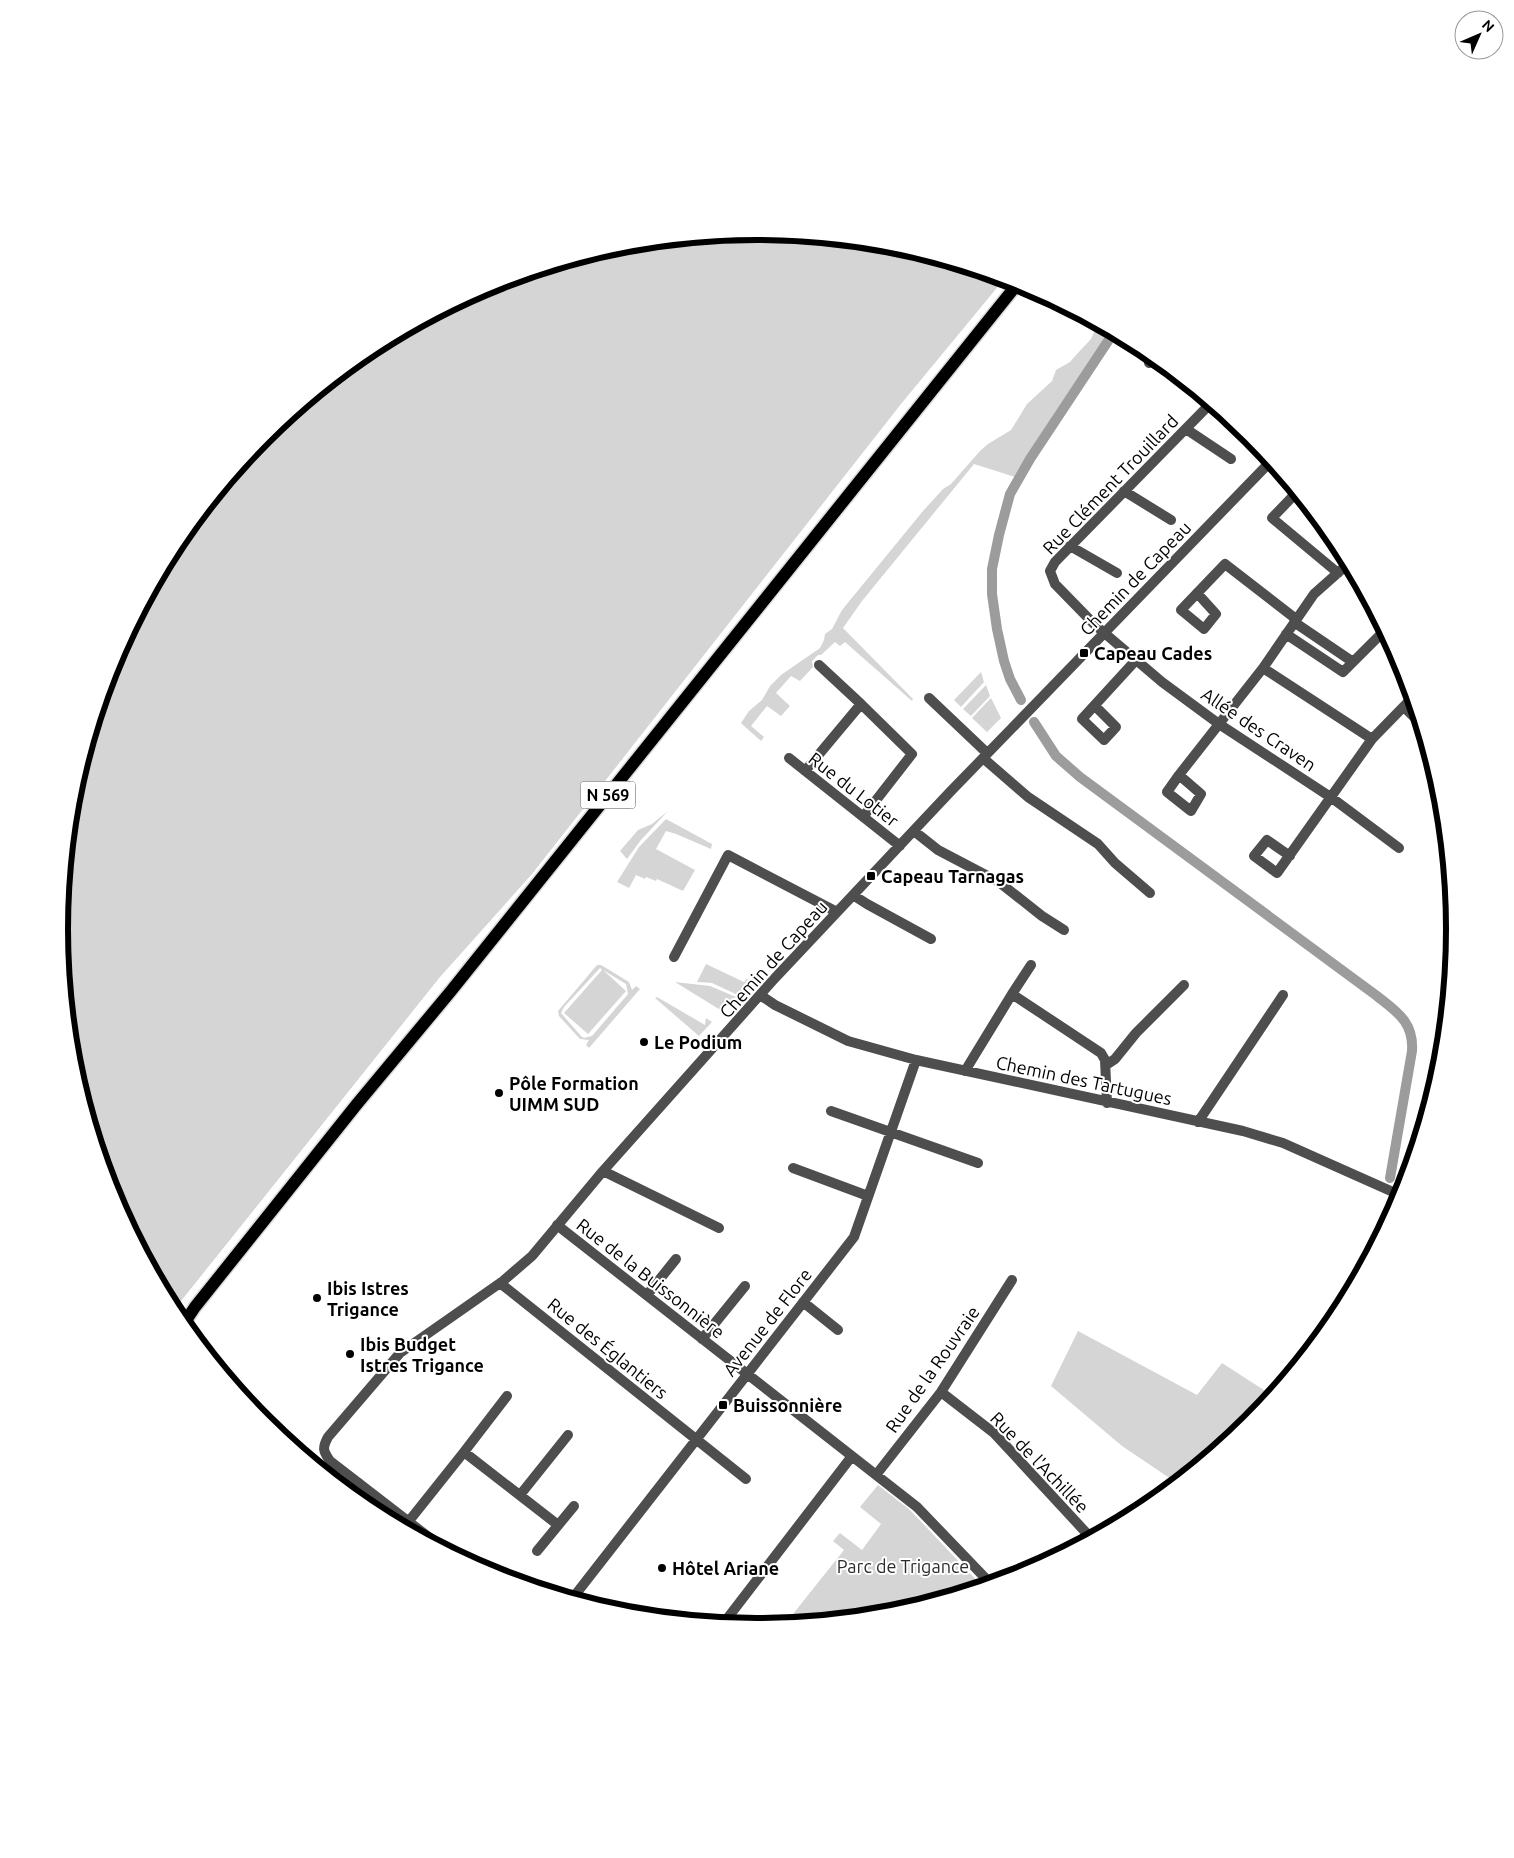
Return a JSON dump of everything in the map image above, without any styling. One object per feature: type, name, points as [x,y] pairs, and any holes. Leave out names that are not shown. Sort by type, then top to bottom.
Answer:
[{"type":"main road","name":"N 569","points":[[188,1318],[338,1128],[1013,289]]},
{"type":"street","name":"Rue Clément Trouillard","points":[[1105,633],[1055,584],[1050,571],[1055,562],[1070,546],[1207,407]]},
{"type":"street","points":[[1186,429],[1231,459]]},
{"type":"street","name":"Chemin de Capeau","points":[[359,1483],[330,1461],[324,1453],[323,1447],[328,1437],[400,1353],[500,1283],[532,1256],[603,1171],[837,912],[985,756],[1267,465]]},
{"type":"street","points":[[1124,491],[1171,520]]},
{"type":"street","points":[[1293,496],[1272,518],[1338,573]]},
{"type":"street","points":[[1070,546],[1116,573]]},
{"type":"street","points":[[1197,593],[1225,564],[1295,620],[1353,662]]},
{"type":"street","points":[[1179,775],[1263,668],[1314,594],[1344,568]]},
{"type":"street","name":"Allée des Craven","points":[[1105,633],[1136,660],[1218,724],[1332,798],[1398,848]]},
{"type":"street","points":[[1286,634],[1343,672],[1380,635]]},
{"type":"street","points":[[1095,706],[1136,660]]},
{"type":"street","points":[[819,665],[912,754],[863,817]]},
{"type":"street","points":[[1263,668],[1372,739]]},
{"type":"street","points":[[929,698],[1028,797],[1098,844],[1115,863],[1150,893]]},
{"type":"street","points":[[1290,856],[1372,739],[1408,702]]},
{"type":"street","points":[[805,771],[861,704]]},
{"type":"street","points":[[1404,707],[1413,716]]},
{"type":"street","name":"Rue du Lotier","points":[[789,758],[900,846]]},
{"type":"street","points":[[914,831],[938,850],[999,882],[1042,916],[1064,930]]},
{"type":"street","points":[[674,957],[728,855],[837,912]]},
{"type":"street","points":[[853,895],[931,939]]},
{"type":"street","points":[[965,1071],[1031,965]]},
{"type":"street","points":[[1106,1065],[1114,1059],[1136,1033],[1184,985]]},
{"type":"street","points":[[1012,994],[1101,1053],[1106,1065],[1107,1103]]},
{"type":"street","name":"Chemin des Tartugues","points":[[760,995],[848,1041],[916,1060],[1243,1131],[1283,1143],[1394,1193]]},
{"type":"street","points":[[1198,1122],[1283,995]]},
{"type":"street","name":"Avenue de Flore","points":[[576,1594],[854,1237],[916,1060]]},
{"type":"street","points":[[831,1111],[978,1163]]},
{"type":"street","points":[[793,1168],[868,1196]]},
{"type":"street","points":[[603,1171],[719,1228]]},
{"type":"street","name":"Rue de la Buissonnière","points":[[557,1226],[917,1507],[986,1579]]},
{"type":"street","points":[[647,1295],[676,1259]]},
{"type":"street","name":"Rue de la Rouvraie","points":[[876,1474],[941,1392],[1012,1280]]},
{"type":"street","name":"Rue des Églantiers","points":[[500,1283],[746,1479]]},
{"type":"street","points":[[702,1339],[745,1286]]},
{"type":"street","points":[[804,1302],[838,1330]]},
{"type":"street","name":"Rue de l'Achillée","points":[[941,1392],[994,1433],[1087,1534]]},
{"type":"street","points":[[409,1522],[508,1396]]},
{"type":"street","points":[[520,1495],[568,1435]]},
{"type":"street","points":[[464,1452],[558,1525]]},
{"type":"street","points":[[728,1618],[852,1456]]},
{"type":"street","points":[[355,1488],[359,1483],[419,1530]]},
{"type":"street","points":[[537,1551],[574,1506]]},
{"type":"green space","points":[[712,241],[802,241],[847,245],[892,253],[935,263],[1000,284],[901,404],[532,874],[440,977],[179,1304],[160,1274],[120,1193],[104,1151],[91,1107],[73,1019],[69,974],[69,884],[73,839],[81,794],[104,707],[120,665],[160,584],[210,509],[269,441],[337,382],[374,356],[412,332],[493,292],[535,276],[579,263],[667,245]]},
{"type":"green space","points":[[1096,329],[1107,335],[1015,477],[974,464],[862,601],[843,628],[913,699],[912,701],[845,642],[840,646],[835,642],[812,661],[813,667],[800,681],[791,676],[776,693],[790,706],[781,716],[767,706],[751,726],[764,737],[761,741],[741,723],[749,711],[762,700],[770,686],[781,675],[820,648],[825,634],[832,629],[842,610],[923,511],[943,489],[951,484],[980,451],[1011,430],[1027,404],[1052,381],[1056,370],[1070,362],[1091,339]]},
{"type":"green space","points":[[981,672],[984,682],[961,707],[954,700]]},
{"type":"green space","points":[[986,685],[990,696],[971,716],[963,709]]},
{"type":"green space","points":[[991,698],[1001,718],[987,732],[972,718]]},
{"type":"green space","points":[[668,811],[641,840],[627,859],[620,851],[638,830],[652,824]]},
{"type":"green space","points":[[666,819],[712,844],[711,849],[666,831],[656,849],[695,870],[683,891],[657,879],[656,881],[646,877],[645,879],[636,875],[629,888],[617,882],[639,847]]},
{"type":"green space","points":[[706,964],[744,982],[747,979],[757,984],[742,997],[712,983],[697,982]]},
{"type":"green space","points":[[597,965],[601,965],[629,982],[632,990],[636,986],[640,989],[589,1048],[586,1045],[589,1040],[580,1039],[559,1016],[558,1011]],"holes":[[[600,968],[602,970],[564,1013],[588,1034],[626,991],[603,970],[626,984],[628,994],[592,1036],[584,1038],[561,1013],[564,1007]]]},
{"type":"green space","points":[[675,982],[710,986],[736,997],[722,1011]]},
{"type":"green space","points":[[657,997],[705,1025],[706,1018],[712,1022],[699,1036],[655,998]]},
{"type":"green space","points":[[1078,1331],[1197,1395],[1222,1363],[1267,1392],[1245,1417],[1172,1480],[1122,1446],[1051,1386]]},
{"type":"green space","name":"Parc de Trigance","points":[[878,1485],[910,1510],[978,1582],[892,1605],[847,1613],[790,1618],[844,1550],[833,1541],[840,1533],[862,1550],[881,1524],[860,1507]]},
{"type":"waterway","points":[[1021,700],[1010,679],[1004,661],[992,594],[992,569],[999,535],[1010,494],[1030,459],[1110,337]]},
{"type":"waterway","points":[[1034,722],[1056,756],[1080,777],[1377,996],[1403,1019],[1410,1032],[1412,1051],[1390,1178]]},
{"type":"place","name":"Capeau Cades","points":[[1084,653]]},
{"type":"place","name":"Capeau Tarnagas","points":[[871,876]]},
{"type":"place","name":"Le Podium","points":[[644,1042]]},
{"type":"place","name":"Pôle Formation UIMM SUD","points":[[499,1093]]},
{"type":"place","name":"Ibis Istres Trigance","points":[[317,1298]]},
{"type":"place","name":"Ibis Budget Istres Trigance","points":[[350,1354]]},
{"type":"place","name":"Buissonnière","points":[[723,1405]]},
{"type":"place","name":"Hôtel Ariane","points":[[662,1568]]}]
